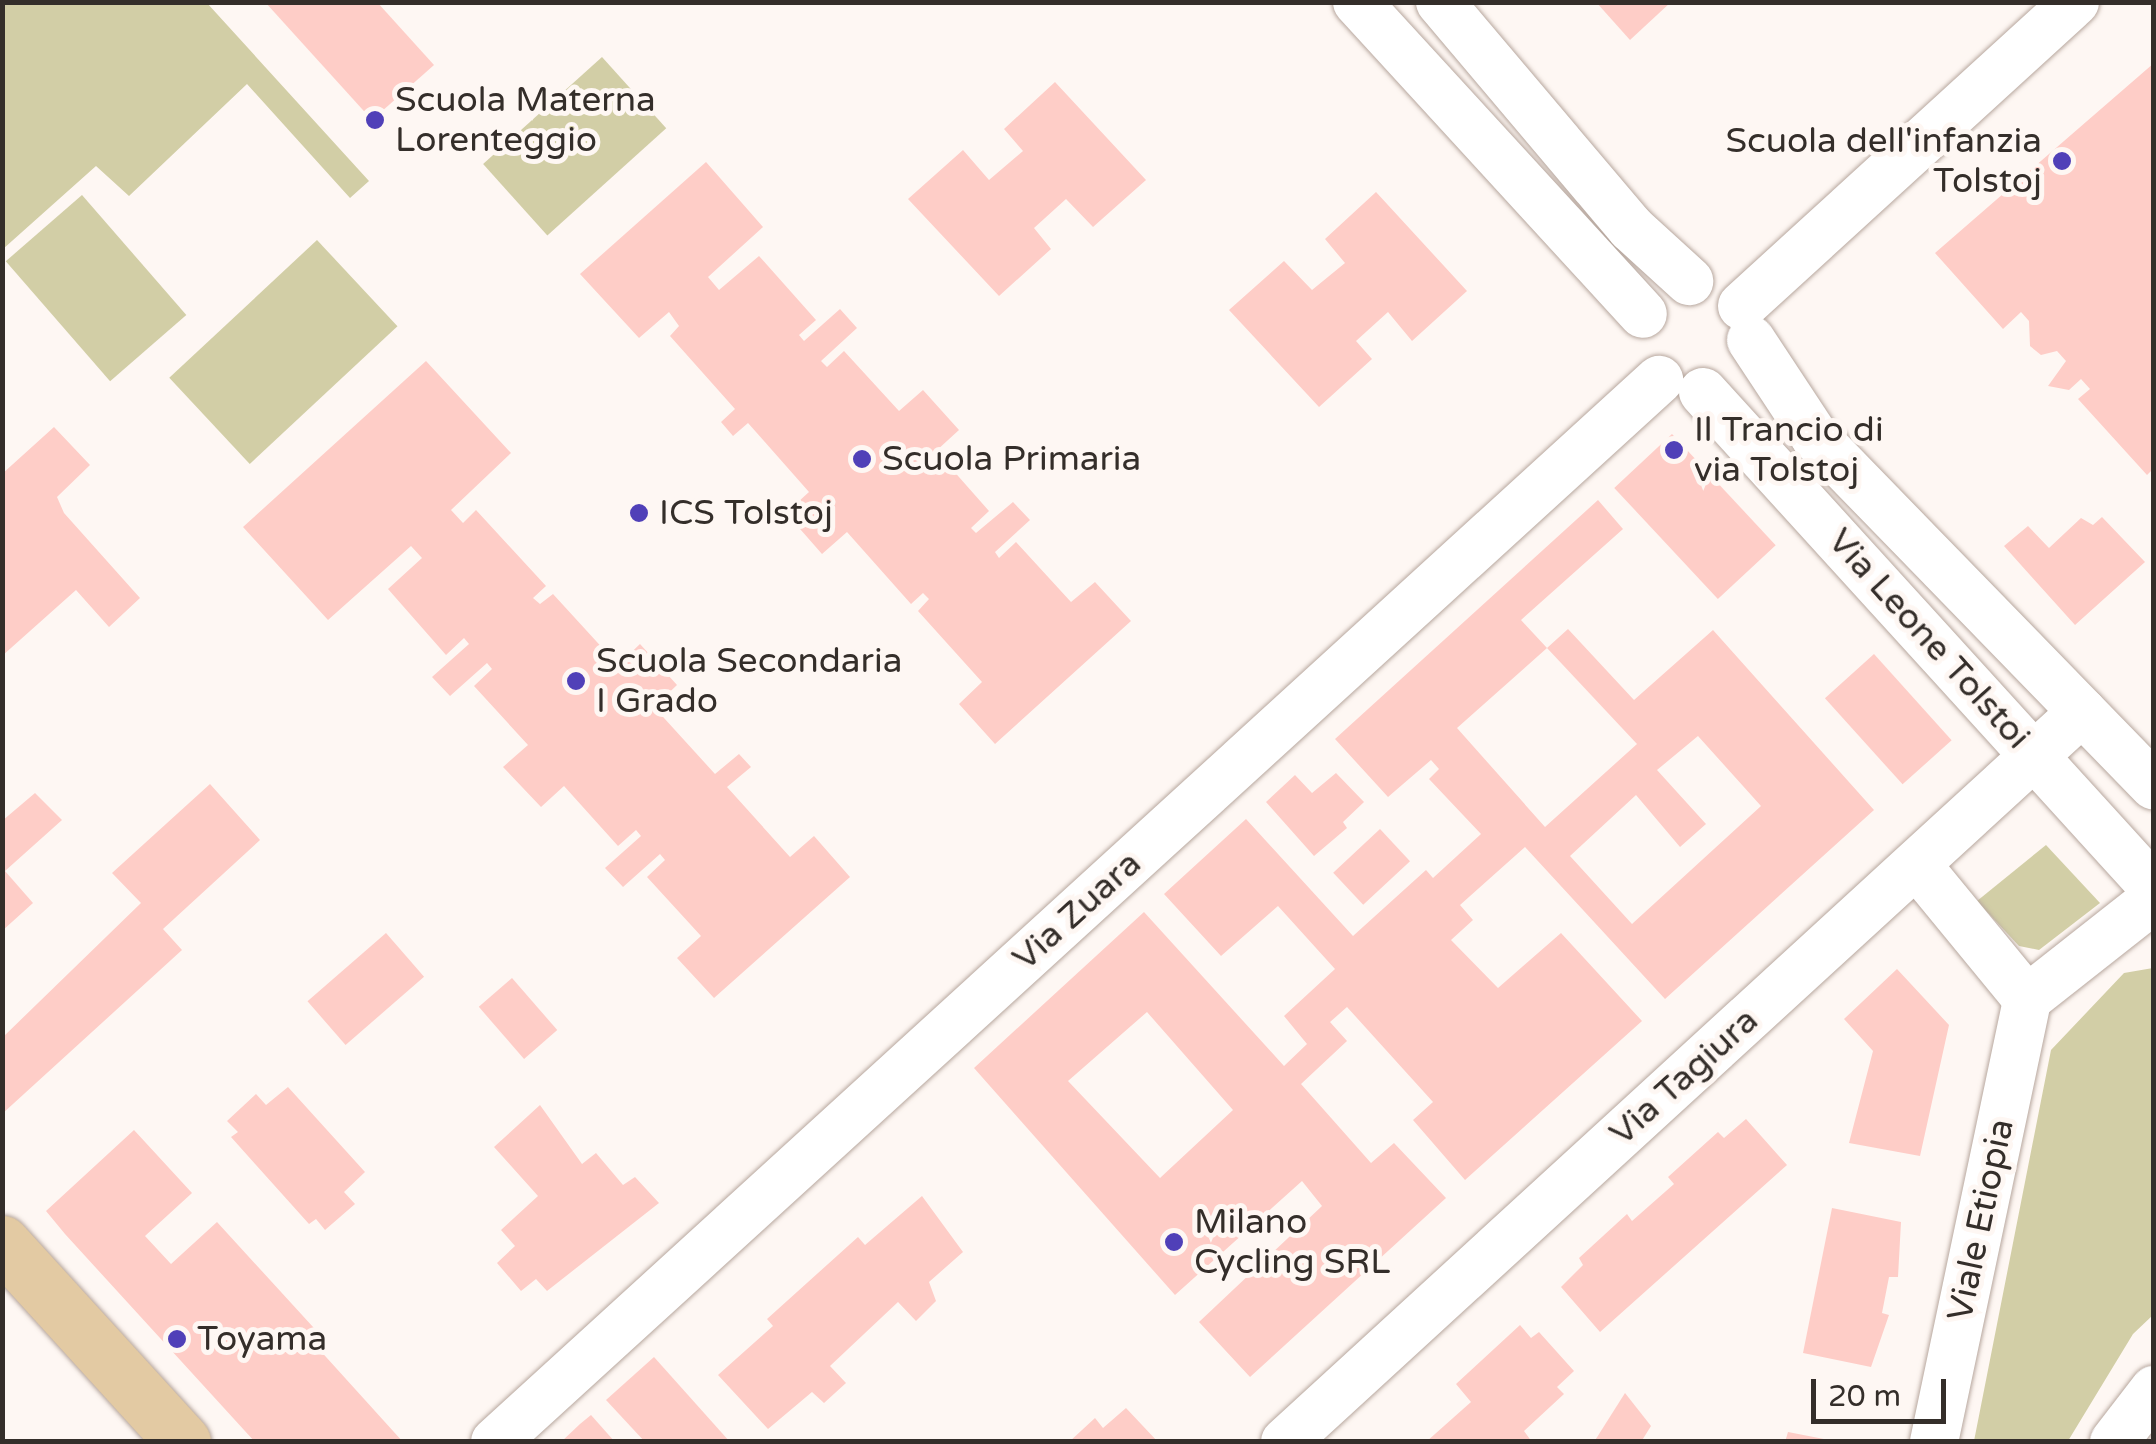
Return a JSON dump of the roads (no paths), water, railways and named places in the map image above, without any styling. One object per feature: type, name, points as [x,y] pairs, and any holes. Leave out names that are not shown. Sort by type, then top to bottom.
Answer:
[{"type":"main road","points":[[2,1244],[183,1442]]},
{"type":"street","name":"Via Leone Tolstoi","points":[[1440,2],[1631,228],[1689,281],[1716,284],[1747,323],[1814,437],[2154,785]]},
{"type":"street","points":[[1681,386],[1739,372],[1747,323],[2075,2]]},
{"type":"street","points":[[1363,5],[1643,314],[1662,290],[1689,281]]},
{"type":"street","name":"Via Leone Tolstoi","points":[[1643,314],[1641,356],[1681,386],[2035,755],[2154,888]]},
{"type":"street","name":"Via Zuara","points":[[495,1442],[1681,386]]},
{"type":"street","name":"Via Tagiura","points":[[1285,1442],[2082,712]]},
{"type":"street","points":[[1916,865],[2027,998],[2154,898]]},
{"type":"street","name":"Viale Etiopia","points":[[1934,1442],[2027,998]]},
{"type":"street","points":[[2114,1442],[2154,1390]]},
{"type":"place","name":"Scuola Materna Lorenteggio","points":[[375,120]]},
{"type":"place","name":"Scuola dell'infanzia Tolstoj","points":[[2062,161]]},
{"type":"place","name":"Il Trancio di via Tolstoj","points":[[1674,450]]},
{"type":"place","name":"Scuola Primaria","points":[[862,459]]},
{"type":"place","name":"ICS Tolstoj","points":[[639,513]]},
{"type":"place","name":"Scuola Secondaria I Grado","points":[[576,681]]},
{"type":"place","name":"Milano Cycling SRL","points":[[1174,1242]]},
{"type":"place","name":"Toyama","points":[[177,1339]]}]
